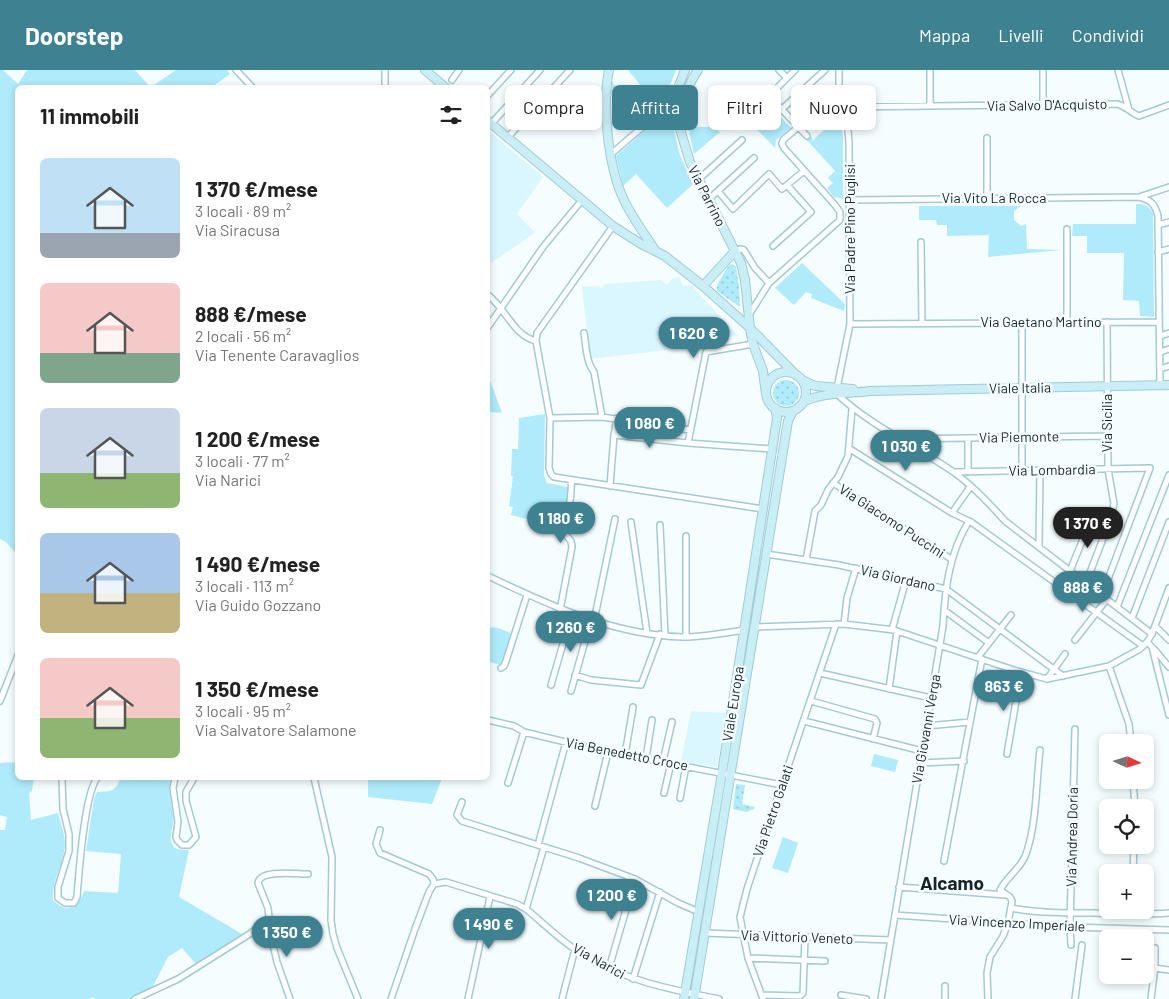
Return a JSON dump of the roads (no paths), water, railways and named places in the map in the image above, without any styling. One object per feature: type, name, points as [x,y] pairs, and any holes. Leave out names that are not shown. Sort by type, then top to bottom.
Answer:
[{"type":"street","points":[[236,70],[250,85]]},
{"type":"street","points":[[385,70],[386,85]]},
{"type":"street","points":[[426,70],[443,85]]},
{"type":"street","points":[[452,80],[459,70]]},
{"type":"street","points":[[490,93],[511,70]]},
{"type":"street","points":[[490,122],[540,70]]},
{"type":"street","points":[[507,138],[570,70]]},
{"type":"street","points":[[609,70],[606,87],[611,154],[616,178],[623,198],[656,252]]},
{"type":"street","name":"Via Parrino","points":[[679,85],[685,70]]},
{"type":"street","name":"Via Parrino","points":[[689,85],[698,70]]},
{"type":"street","points":[[779,70],[787,78]]},
{"type":"street","points":[[791,119],[769,96],[795,70]]},
{"type":"street","points":[[782,109],[825,70]]},
{"type":"street","name":"Via Padre Pino Puglisi","points":[[839,70],[839,85]]},
{"type":"street","points":[[930,70],[930,106]]},
{"type":"street","points":[[1043,70],[1043,105]]},
{"type":"street","points":[[1118,70],[1129,110]]},
{"type":"street","name":"Via Salvo D'Acquisto","points":[[876,107],[1117,104],[1124,106],[1133,114],[1143,116],[1169,105]]},
{"type":"street","points":[[490,124],[613,226],[665,256],[703,286],[750,328],[799,378],[806,390],[804,402],[793,411],[787,412],[774,408],[766,394],[770,382],[779,374],[792,373],[799,378]]},
{"type":"street","points":[[611,154],[639,130]]},
{"type":"street","name":"Via Parrino","points":[[682,130],[690,162],[741,263],[753,344],[763,371],[766,394]]},
{"type":"street","points":[[749,316],[769,283],[840,220],[841,216],[835,205],[784,148],[783,140],[795,130]]},
{"type":"street","points":[[801,130],[807,136]]},
{"type":"street","name":"Via Padre Pino Puglisi","points":[[837,391],[850,324],[848,130]]},
{"type":"street","points":[[987,138],[987,198]]},
{"type":"street","points":[[699,179],[742,140]]},
{"type":"street","points":[[709,199],[754,158]]},
{"type":"street","points":[[718,191],[733,209],[769,174],[782,189],[804,171]]},
{"type":"street","points":[[773,246],[811,212],[787,185]]},
{"type":"street","name":"Via Vito La Rocca","points":[[849,200],[1139,197],[1169,187]]},
{"type":"street","points":[[1139,197],[1153,203],[1156,207],[1158,224],[1160,385]]},
{"type":"street","points":[[490,324],[543,247],[582,200]]},
{"type":"street","points":[[1158,224],[1169,222]]},
{"type":"street","points":[[613,226],[537,333],[536,342],[550,418],[550,474],[554,477],[571,480],[763,509]]},
{"type":"street","points":[[1067,229],[1067,322]]},
{"type":"street","points":[[921,242],[922,323]]},
{"type":"street","points":[[703,286],[735,251],[740,249],[744,250],[755,268],[769,283]]},
{"type":"street","points":[[1158,252],[1169,249]]},
{"type":"street","points":[[490,297],[519,331],[529,340],[536,342]]},
{"type":"street","points":[[1022,322],[1022,471]]},
{"type":"street","name":"Via Sicilia","points":[[1086,583],[1109,523],[1114,504],[1108,469],[1107,322]]},
{"type":"street","name":"Via Gaetano Martino","points":[[850,324],[1159,322]]},
{"type":"street","points":[[584,333],[588,360],[590,368],[594,372],[602,417]]},
{"type":"street","points":[[1160,336],[1169,333]]},
{"type":"street","points":[[688,443],[706,352],[753,344]]},
{"type":"street","points":[[1160,352],[1169,349]]},
{"type":"street","points":[[1160,368],[1169,366]]},
{"type":"street","name":"Viale Italia","points":[[799,378],[815,386],[837,391],[1169,385]]},
{"type":"street","points":[[837,391],[852,409],[954,472],[992,506],[1005,521],[1152,634]]},
{"type":"street","name":"Viale Italia","points":[[804,402],[813,397],[837,391]]},
{"type":"street","name":"Viale Europa","points":[[685,996],[777,418],[774,408]]},
{"type":"street","points":[[806,560],[815,511],[822,505],[828,490],[838,477],[850,449],[852,409]]},
{"type":"street","name":"Viale Europa","points":[[694,997],[788,420],[793,411]]},
{"type":"street","points":[[550,418],[617,418],[690,430]]},
{"type":"street","points":[[610,486],[617,418]]},
{"type":"street","points":[[614,435],[772,449]]},
{"type":"street","name":"Via Piemonte","points":[[900,439],[1108,436]]},
{"type":"street","points":[[968,438],[968,472]]},
{"type":"street","points":[[850,449],[952,513],[969,521],[1142,646]]},
{"type":"street","name":"Via Lombardia","points":[[954,472],[1150,468],[1104,597]]},
{"type":"street","points":[[1040,470],[1040,547]]},
{"type":"street","points":[[1117,607],[1169,475]]},
{"type":"street","points":[[560,610],[572,547],[565,534],[572,496],[571,480]]},
{"type":"street","name":"Via Giacomo Puccini","points":[[833,483],[951,559]]},
{"type":"street","points":[[952,513],[970,487]]},
{"type":"street","points":[[571,691],[593,620],[615,519]]},
{"type":"street","name":"Via Giovanni Verga","points":[[881,999],[940,645],[951,559],[960,535],[969,521]]},
{"type":"street","points":[[631,522],[647,633]]},
{"type":"street","points":[[1132,618],[1169,522]]},
{"type":"street","points":[[1070,570],[1089,524]]},
{"type":"street","points":[[575,675],[591,680],[641,685],[644,682],[663,635],[660,525]]},
{"type":"street","points":[[686,536],[686,637]]},
{"type":"street","name":"Via Giordano","points":[[766,554],[856,568],[946,589],[1063,676]]},
{"type":"street","points":[[844,624],[847,598],[856,568]]},
{"type":"street","points":[[490,577],[560,610],[625,629],[686,637],[744,630]]},
{"type":"street","points":[[889,689],[894,630],[906,580]]},
{"type":"street","points":[[755,626],[844,624],[894,630],[1047,679],[1109,666],[1142,646],[1152,634],[1169,588]]},
{"type":"street","points":[[501,668],[506,661],[527,595]]},
{"type":"street","points":[[1075,640],[1096,612],[1104,597]]},
{"type":"street","points":[[944,610],[989,643]]},
{"type":"street","points":[[552,685],[572,613]]},
{"type":"street","points":[[944,861],[964,761],[978,682],[980,658],[1010,615]]},
{"type":"street","name":"Via Pietro Galati","points":[[763,997],[748,958],[740,917],[747,889],[836,624]]},
{"type":"street","points":[[1155,626],[1169,640]]},
{"type":"street","points":[[1147,642],[1169,667]]},
{"type":"street","points":[[1152,647],[1169,715]]},
{"type":"street","points":[[1047,679],[1065,654]]},
{"type":"street","points":[[0,702],[15,663]]},
{"type":"street","points":[[1109,666],[1129,724],[1130,734]]},
{"type":"street","points":[[1007,754],[1021,672]]},
{"type":"street","points":[[820,673],[931,698]]},
{"type":"street","points":[[978,682],[1018,690]]},
{"type":"street","points":[[811,701],[875,719],[877,723],[873,739]]},
{"type":"street","points":[[624,755],[633,707]]},
{"type":"street","name":"Via Benedetto Croce","points":[[490,720],[514,726],[524,732],[608,752],[782,785]]},
{"type":"street","points":[[646,758],[652,720]]},
{"type":"street","points":[[804,721],[922,751]]},
{"type":"street","points":[[663,761],[672,722]]},
{"type":"street","points":[[926,726],[970,722]]},
{"type":"street","name":"Via Andrea Doria","points":[[1072,945],[1074,729]]},
{"type":"street","points":[[508,783],[524,732]]},
{"type":"street","points":[[526,909],[566,742]]},
{"type":"street","points":[[988,999],[987,972],[990,957],[1008,924],[1012,901],[1008,895],[1000,890],[1022,862],[1027,852],[1040,750]]},
{"type":"street","points":[[595,806],[608,752]]},
{"type":"street","points":[[920,763],[964,761]]},
{"type":"street","points":[[664,793],[672,763]]},
{"type":"street","points":[[680,798],[686,766]]},
{"type":"street","points":[[62,780],[63,809],[69,834],[69,851],[58,887],[58,898],[65,904],[74,903],[77,897],[86,815],[96,780]]},
{"type":"street","points":[[175,780],[173,788],[178,822],[176,837],[179,843],[185,845],[192,843],[196,838],[186,801],[186,792],[193,780]]},
{"type":"street","points":[[314,780],[332,857],[331,920],[333,934],[358,999]]},
{"type":"street","points":[[462,802],[457,815],[460,820],[579,858],[635,879],[699,912]]},
{"type":"street","points":[[380,830],[376,844],[380,853],[429,874],[434,884],[415,929],[391,999]]},
{"type":"street","points":[[290,999],[271,936],[266,899],[258,879],[261,876],[273,873],[308,874]]},
{"type":"street","points":[[609,968],[635,879]]},
{"type":"street","name":"Via Narici","points":[[434,884],[446,882],[517,904],[526,909],[575,949],[633,979],[685,996],[719,999]]},
{"type":"street","points":[[899,887],[1008,895]]},
{"type":"street","points":[[633,979],[660,892]]},
{"type":"street","points":[[468,999],[490,896]]},
{"type":"street","points":[[1011,908],[1071,913],[1099,913]]},
{"type":"street","points":[[1154,913],[1169,913]]},
{"type":"street","name":"Via Vincenzo Imperiale","points":[[895,915],[1008,924],[1169,930]]},
{"type":"street","points":[[135,999],[178,979],[270,918]]},
{"type":"street","name":"Via Vittorio Veneto","points":[[704,933],[743,936],[890,940]]},
{"type":"street","points":[[763,997],[800,996],[803,993],[805,938]]},
{"type":"street","points":[[1075,999],[1082,945]]},
{"type":"street","points":[[1155,948],[1154,968],[1169,970]]},
{"type":"street","points":[[562,999],[575,949]]},
{"type":"street","points":[[748,958],[825,961]]},
{"type":"street","points":[[1151,999],[1152,984]]},
{"type":"street","points":[[945,986],[945,999]]},
{"type":"street","points":[[841,994],[851,998],[866,999]]},
{"type":"district","name":"Alcamo","points":[[952,883]]}]
